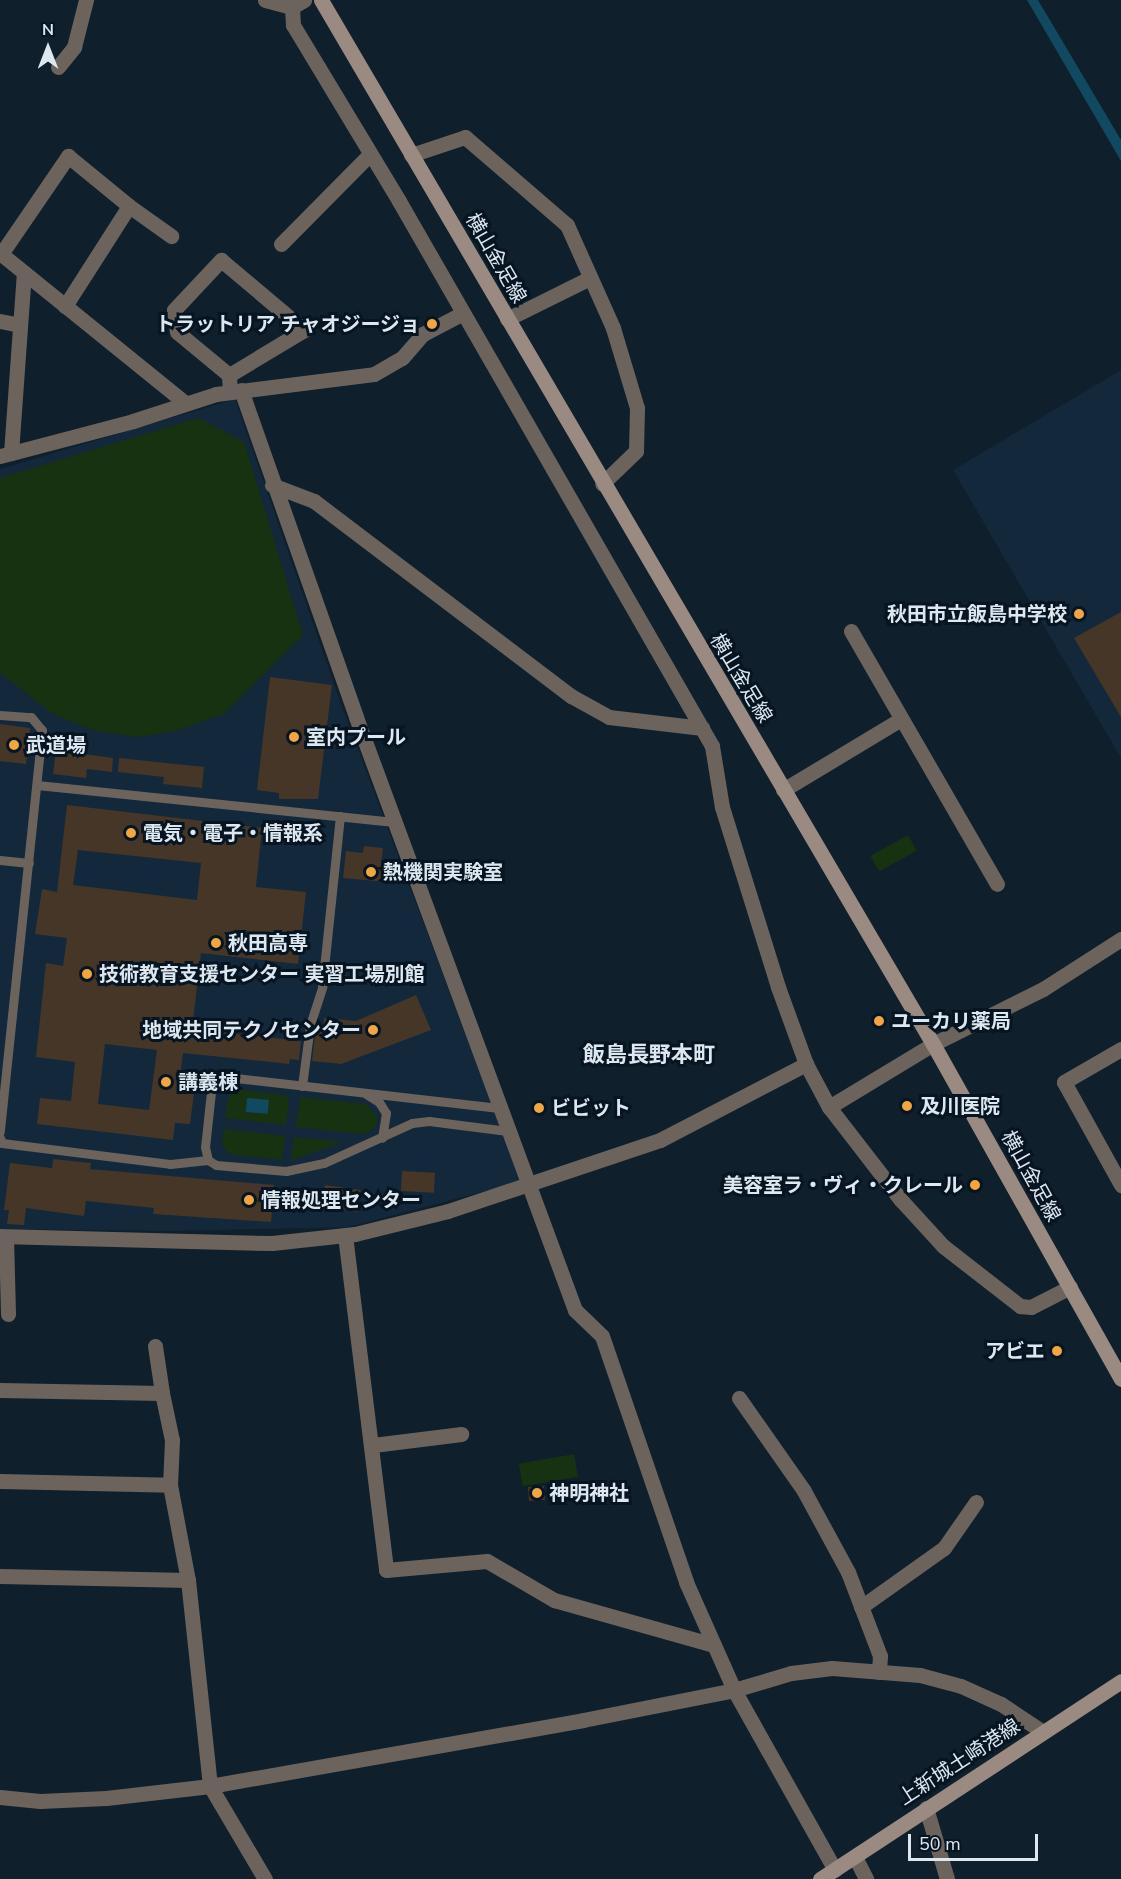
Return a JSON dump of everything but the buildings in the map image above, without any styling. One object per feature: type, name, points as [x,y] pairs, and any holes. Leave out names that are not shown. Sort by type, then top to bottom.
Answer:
[{"type":"street","points":[[58,67],[74,47],[86,0]]},
{"type":"street","points":[[265,0],[298,4],[293,25],[463,313],[712,746],[722,807],[806,1064],[828,1107],[901,1200],[943,1246],[1020,1306],[1031,1307],[1070,1287]]},
{"type":"street","name":"横山金足線","points":[[321,0],[602,484],[933,1044],[1121,1379]]},
{"type":"street","points":[[411,155],[465,137],[567,225],[613,328],[637,408],[636,451],[602,484]]},
{"type":"street","points":[[280,244],[370,154]]},
{"type":"street","points":[[171,236],[129,206],[68,156],[0,254],[185,403]]},
{"type":"street","points":[[65,306],[129,206]]},
{"type":"street","points":[[229,375],[304,330],[221,260],[174,310],[177,332],[229,375],[236,391],[272,484],[527,1186],[575,1310],[602,1336],[686,1582],[734,1690],[835,1870]]},
{"type":"street","points":[[24,272],[5,455],[185,403],[236,391],[374,374],[402,358],[423,334],[463,313]]},
{"type":"street","points":[[507,319],[590,278]]},
{"type":"street","points":[[0,321],[20,325]]},
{"type":"street","points":[[272,484],[314,501],[572,696],[609,717],[702,728]]},
{"type":"street","points":[[851,631],[996,884]]},
{"type":"street","points":[[783,790],[901,719]]},
{"type":"street","points":[[828,1107],[933,1044],[1043,989],[1121,939]]},
{"type":"street","points":[[1118,1175],[1064,1082],[1121,1049]]},
{"type":"street","points":[[8,1314],[3,1236],[272,1243],[345,1235],[394,1226],[527,1186],[660,1140],[806,1064]]},
{"type":"street","points":[[345,1235],[373,1445],[386,1570],[487,1561],[554,1600],[714,1645]]},
{"type":"street","points":[[155,1346],[172,1440],[170,1485],[188,1580],[210,1786],[266,1879]]},
{"type":"street","points":[[0,1389],[162,1393]]},
{"type":"street","points":[[740,1398],[804,1491],[848,1572],[880,1656],[879,1672]]},
{"type":"street","points":[[373,1445],[461,1434]]},
{"type":"street","points":[[0,1481],[170,1485]]},
{"type":"street","points":[[861,1607],[944,1548],[976,1502]]},
{"type":"street","points":[[0,1576],[188,1580]]},
{"type":"street","points":[[0,1797],[51,1800],[210,1786],[583,1720],[734,1690],[791,1673],[832,1668],[920,1675],[961,1686],[1000,1704],[1043,1732]]},
{"type":"street","name":"上新城土崎港線","points":[[820,1879],[1121,1681]]},
{"type":"street","points":[[926,1808],[946,1879]]},
{"type":"street","points":[[855,1857],[866,1879]]},
{"type":"lane","points":[[0,715],[31,717],[42,730],[0,1132]]},
{"type":"lane","points":[[37,785],[394,822]]},
{"type":"lane","points":[[302,1086],[310,1026],[322,987],[340,816]]},
{"type":"lane","points":[[0,860],[29,863]]},
{"type":"lane","points":[[208,1160],[205,1147],[215,1082],[227,1077],[499,1108]]},
{"type":"lane","points":[[364,1093],[379,1102],[386,1113],[382,1138]]},
{"type":"lane","points":[[0,1138],[2,1143],[170,1164],[208,1160],[216,1165],[286,1171],[324,1163],[412,1123],[429,1121],[507,1131]]},
{"type":"shaded area","points":[[1027,0],[1038,0],[1121,140],[1121,161]]},
{"type":"shaded area","name":"秋田市立飯島中学校","points":[[1121,370],[1121,758],[953,470]]},
{"type":"shaded area","name":"秋田高専","points":[[235,399],[341,704],[521,1182],[348,1227],[172,1231],[0,1229],[0,469]]},
{"type":"shaded area","points":[[247,1098],[269,1100],[268,1114],[246,1112]]},
{"type":"green space","points":[[198,418],[244,442],[303,635],[225,713],[176,731],[138,737],[93,730],[53,714],[0,673],[0,478]]},
{"type":"green space","points":[[908,835],[917,851],[879,872],[870,856]]},
{"type":"green space","points":[[238,1089],[289,1096],[286,1125],[225,1118],[228,1098]]},
{"type":"green space","points":[[300,1097],[366,1104],[377,1116],[377,1125],[366,1134],[296,1127]]},
{"type":"green space","points":[[224,1129],[285,1136],[282,1160],[229,1154],[222,1145]]},
{"type":"green space","points":[[294,1137],[343,1142],[291,1160]]},
{"type":"green space","points":[[574,1454],[578,1477],[523,1486],[519,1464]]},
{"type":"place","name":"トラットリア チャオジージョ","points":[[432,324]]},
{"type":"place","name":"秋田市立飯島中学校","points":[[1079,614]]},
{"type":"place","name":"室内プール","points":[[294,737]]},
{"type":"place","name":"武道場","points":[[14,745]]},
{"type":"place","name":"電気・電子・情報系","points":[[131,833]]},
{"type":"place","name":"熱機関実験室","points":[[371,872]]},
{"type":"place","name":"秋田高専","points":[[216,943]]},
{"type":"place","name":"技術教育支援センター 実習工場別館","points":[[87,974]]},
{"type":"place","name":"ユーカリ薬局","points":[[879,1021]]},
{"type":"place","name":"地域共同テクノセンター","points":[[373,1030]]},
{"type":"place","name":"講義棟","points":[[166,1082]]},
{"type":"place","name":"及川医院","points":[[907,1106]]},
{"type":"place","name":"ビビット","points":[[539,1108]]},
{"type":"place","name":"美容室ラ・ヴィ・クレール","points":[[975,1185]]},
{"type":"place","name":"情報処理センター","points":[[249,1200]]},
{"type":"place","name":"アビエ","points":[[1057,1351]]},
{"type":"place","name":"神明神社","points":[[537,1493]]},
{"type":"district","name":"飯島長野本町","points":[[649,1056]]}]
